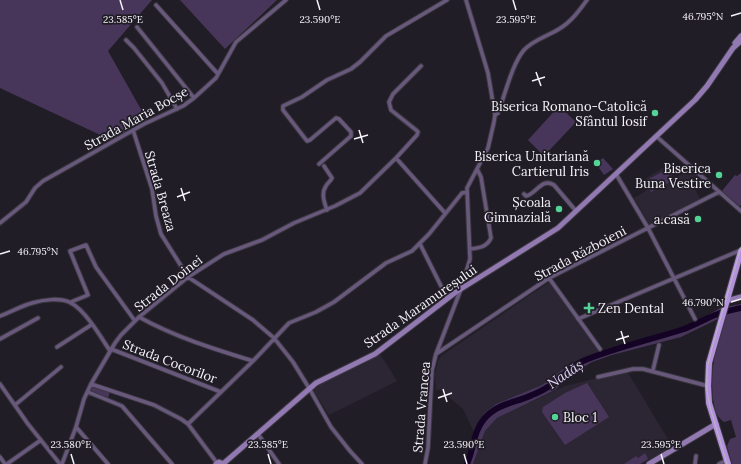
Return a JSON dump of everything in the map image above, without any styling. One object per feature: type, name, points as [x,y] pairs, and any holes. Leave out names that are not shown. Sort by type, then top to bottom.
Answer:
[{"type":"main road","points":[[733,48],[741,36]]},
{"type":"main road","name":"Strada Maramureșului","points":[[220,464],[258,434],[309,388],[323,379],[375,354],[447,298],[558,228],[699,96],[733,48],[741,41]]},
{"type":"main road","points":[[728,462],[709,402],[708,363],[741,250]]},
{"type":"main road","points":[[726,302],[741,297]]},
{"type":"main road","points":[[650,464],[715,424]]},
{"type":"street","name":"Strada Maria Bocșe","points":[[0,223],[26,202],[35,188],[43,181],[133,130],[194,98],[208,86],[218,74],[236,42],[286,0]]},
{"type":"street","points":[[319,164],[350,136],[351,132],[339,119],[336,118],[307,141],[283,110],[283,106],[302,97],[327,80],[351,69],[386,36],[447,0]]},
{"type":"street","points":[[466,0],[488,73],[495,115]]},
{"type":"street","points":[[495,115],[498,113],[516,65],[525,50],[533,43],[560,28],[573,18],[587,0]]},
{"type":"street","points":[[156,5],[218,74]]},
{"type":"street","points":[[138,27],[194,98]]},
{"type":"street","points":[[126,40],[162,83],[177,108]]},
{"type":"street","name":"Strada Doinei","points":[[61,464],[76,427],[81,408],[92,384],[121,335],[135,320],[188,277],[227,252],[262,240],[294,223],[327,210],[360,193],[396,158],[418,132],[391,110],[389,105],[390,98],[421,66]]},
{"type":"street","name":"Strada Vrancea","points":[[425,464],[428,448],[431,385],[436,354],[469,264],[468,184],[488,148],[492,136],[495,115]]},
{"type":"street","name":"Strada Breaza","points":[[133,130],[152,189],[156,216],[161,234],[188,277],[253,320],[274,338],[293,362],[331,427],[362,464]]},
{"type":"street","points":[[656,136],[741,211]]},
{"type":"street","points":[[396,158],[445,213]]},
{"type":"street","points":[[324,166],[332,178],[325,187],[324,192],[323,200],[327,210]]},
{"type":"street","points":[[470,249],[483,247],[491,238],[481,177],[477,169]]},
{"type":"street","points":[[616,174],[648,228],[695,319]]},
{"type":"street","points":[[524,194],[529,196],[540,186],[546,183],[551,183],[576,211]]},
{"type":"street","points":[[188,424],[253,361],[289,323],[316,312],[334,302],[379,267],[408,253],[420,244],[462,194],[467,192]]},
{"type":"street","name":"Strada Războieni","points":[[436,354],[549,278],[719,192]]},
{"type":"street","points":[[420,244],[447,298]]},
{"type":"street","points":[[0,316],[34,302],[63,300],[71,302],[88,295],[70,251],[86,245],[96,267],[135,320]]},
{"type":"street","points":[[578,319],[741,250]]},
{"type":"street","points":[[549,278],[600,349]]},
{"type":"street","name":"Strada Cocorilor","points":[[71,302],[82,312],[111,350],[221,392]]},
{"type":"street","points":[[139,317],[160,329],[214,349],[253,361]]},
{"type":"street","points":[[0,339],[38,318]]},
{"type":"street","points":[[57,348],[91,325]]},
{"type":"street","points":[[653,370],[659,345]]},
{"type":"street","points":[[15,405],[61,367]]},
{"type":"street","points":[[598,377],[633,369],[653,370],[708,386]]},
{"type":"street","points":[[0,384],[41,440],[61,464]]},
{"type":"street","points":[[92,384],[154,405],[181,419],[188,424],[220,464]]},
{"type":"street","points":[[88,392],[122,406],[172,464]]},
{"type":"street","points":[[76,427],[108,464]]},
{"type":"street","points":[[258,434],[279,464]]},
{"type":"street","points":[[0,457],[6,464],[41,440]]},
{"type":"street","points":[[695,464],[696,456]]},
{"type":"street","points":[[719,464],[728,462]]},
{"type":"shaded area","points":[[0,0],[152,0],[108,51],[147,120],[111,140],[0,88]]},
{"type":"shaded area","points":[[180,0],[277,0],[225,49]]},
{"type":"shaded area","points":[[559,106],[576,122],[544,156],[528,140]]},
{"type":"shaded area","points":[[603,158],[613,169],[604,175],[599,168],[602,164],[599,161]]},
{"type":"shaded area","points":[[666,166],[674,178],[681,175],[688,167],[699,177],[693,185],[700,199],[650,225],[634,198],[646,191],[640,182]]},
{"type":"shaded area","points":[[666,170],[672,181],[651,192],[645,181]]},
{"type":"shaded area","points":[[741,173],[741,205],[739,206],[722,191],[735,175],[737,176]]},
{"type":"shaded area","points":[[551,281],[576,319],[603,352],[576,361],[542,385],[496,404],[479,420],[474,432],[463,409],[451,399],[443,389],[436,390],[435,374],[438,361],[441,356]]},
{"type":"shaded area","points":[[741,304],[741,464],[732,464],[727,446],[730,439],[736,437],[731,420],[724,422],[717,414],[714,407],[712,392],[714,358],[726,315],[681,337],[612,355],[592,362],[571,375],[555,390],[497,418],[485,431],[473,464],[464,464],[471,447],[477,425],[487,411],[496,404],[542,385],[576,361],[691,325],[720,308]]},
{"type":"shaded area","points":[[380,354],[397,381],[329,415],[313,390],[330,378],[363,364]]},
{"type":"shaded area","points":[[627,371],[672,446],[642,464],[473,464],[485,431],[497,418],[565,386]]},
{"type":"shaded area","points":[[587,383],[609,417],[565,445],[542,412],[543,407],[565,393]]},
{"type":"shaded area","points":[[92,386],[110,392],[108,398],[90,391]]},
{"type":"shaded area","points":[[645,453],[648,459],[640,464],[624,464],[636,456],[638,458]]},
{"type":"waterway","name":"Nadăș","points":[[467,464],[480,424],[489,414],[501,406],[526,398],[543,390],[554,383],[567,371],[583,361],[595,356],[681,330],[715,315],[741,308]]},
{"type":"tram line","points":[[727,464],[710,407],[707,391],[707,369],[741,247]]},
{"type":"place","name":"Biserica Romano-Catolică Sfântul Iosif","points":[[655,113]]},
{"type":"place","name":"Biserica Unitariană Cartierul Iris","points":[[597,163]]},
{"type":"place","name":"Biserica Buna Vestire","points":[[719,175]]},
{"type":"place","name":"Școala Gimnazială","points":[[559,209]]},
{"type":"place","name":"a.casă","points":[[698,219]]},
{"type":"place","name":"Zen Dental","points":[[589,308]]},
{"type":"place","name":"Bloc 1","points":[[555,417]]}]
